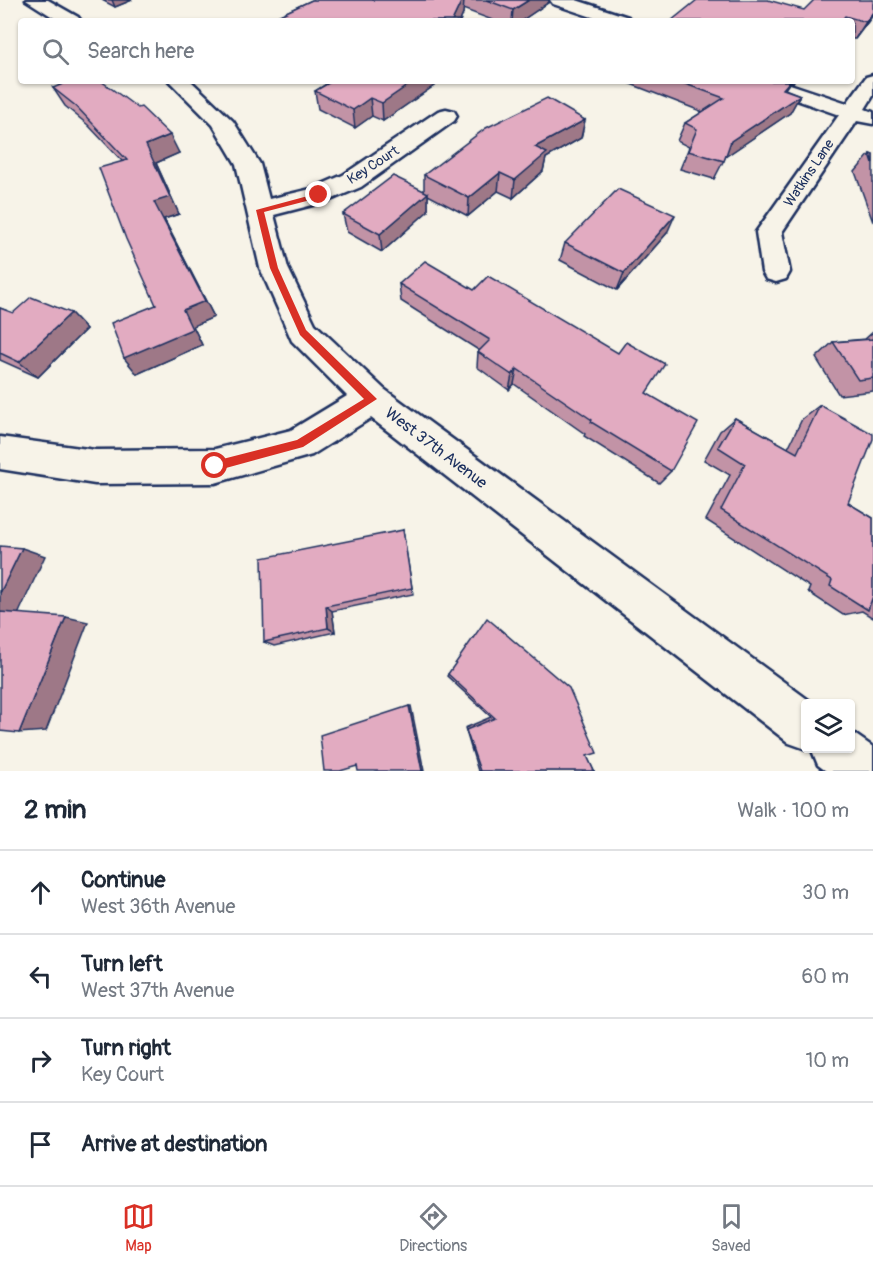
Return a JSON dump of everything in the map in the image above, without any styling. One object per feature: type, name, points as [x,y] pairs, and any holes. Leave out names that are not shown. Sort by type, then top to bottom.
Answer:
[{"type":"street","points":[[35,0],[67,18]]},
{"type":"street","points":[[559,0],[613,18]]},
{"type":"street","name":"Watkins Lane","points":[[776,272],[769,232],[862,116],[873,81]]},
{"type":"street","name":"West 37th Avenue","points":[[182,84],[222,121],[248,164],[274,268],[303,332],[372,399],[836,754]]},
{"type":"street","points":[[770,84],[862,116]]},
{"type":"street","name":"Key Court","points":[[260,210],[319,195],[352,181],[446,116]]},
{"type":"street","points":[[0,453],[95,467],[215,466],[299,444],[372,399]]},
{"type":"building","points":[[312,0],[462,0],[453,18],[273,18]]},
{"type":"building","points":[[486,0],[529,0],[513,10]]},
{"type":"building","points":[[697,0],[768,0],[804,10],[814,0],[873,0],[873,12],[866,22],[845,16],[843,18],[675,18]]},
{"type":"building","points":[[63,84],[105,84],[138,108],[141,107],[170,135],[146,145],[170,197],[154,202],[205,301],[183,310],[192,329],[124,358],[111,323],[156,305],[126,239],[99,168],[127,160],[77,107],[53,88]]},
{"type":"building","points":[[327,84],[410,84],[382,103],[370,98],[353,110],[315,91]]},
{"type":"building","points":[[685,84],[787,84],[783,89],[800,95],[731,141],[724,161],[688,151],[697,129],[685,123],[724,98]]},
{"type":"building","points":[[547,98],[585,120],[535,147],[547,153],[515,180],[500,173],[469,198],[424,175],[486,128]]},
{"type":"building","points":[[393,176],[428,193],[380,234],[343,214]]},
{"type":"building","points":[[618,189],[675,215],[624,273],[565,243]]},
{"type":"building","points":[[425,261],[474,290],[488,276],[618,353],[626,342],[665,364],[646,393],[698,423],[671,471],[591,422],[592,420],[517,369],[512,375],[478,352],[490,340],[399,284]]},
{"type":"building","points":[[31,297],[71,313],[19,362],[0,353],[0,308],[13,313]]},
{"type":"building","points":[[873,339],[873,378],[858,380],[833,342]]},
{"type":"building","points":[[820,405],[873,434],[848,503],[873,518],[873,596],[868,610],[830,586],[832,580],[721,510],[745,464],[718,447],[735,418],[797,453]]},
{"type":"building","points":[[403,530],[412,588],[326,606],[328,628],[264,642],[262,558]]},
{"type":"building","points":[[0,546],[22,548],[0,593]]},
{"type":"building","points":[[0,612],[66,617],[19,733],[0,731]]},
{"type":"building","points":[[487,618],[569,688],[597,753],[587,756],[594,771],[480,771],[466,730],[495,718],[448,674]]},
{"type":"building","points":[[409,706],[422,771],[358,771],[357,766],[340,771],[324,771],[320,735]]},
{"type":"route","points":[[215,466],[299,444],[372,399],[303,332],[274,268],[260,210],[319,195]]}]
